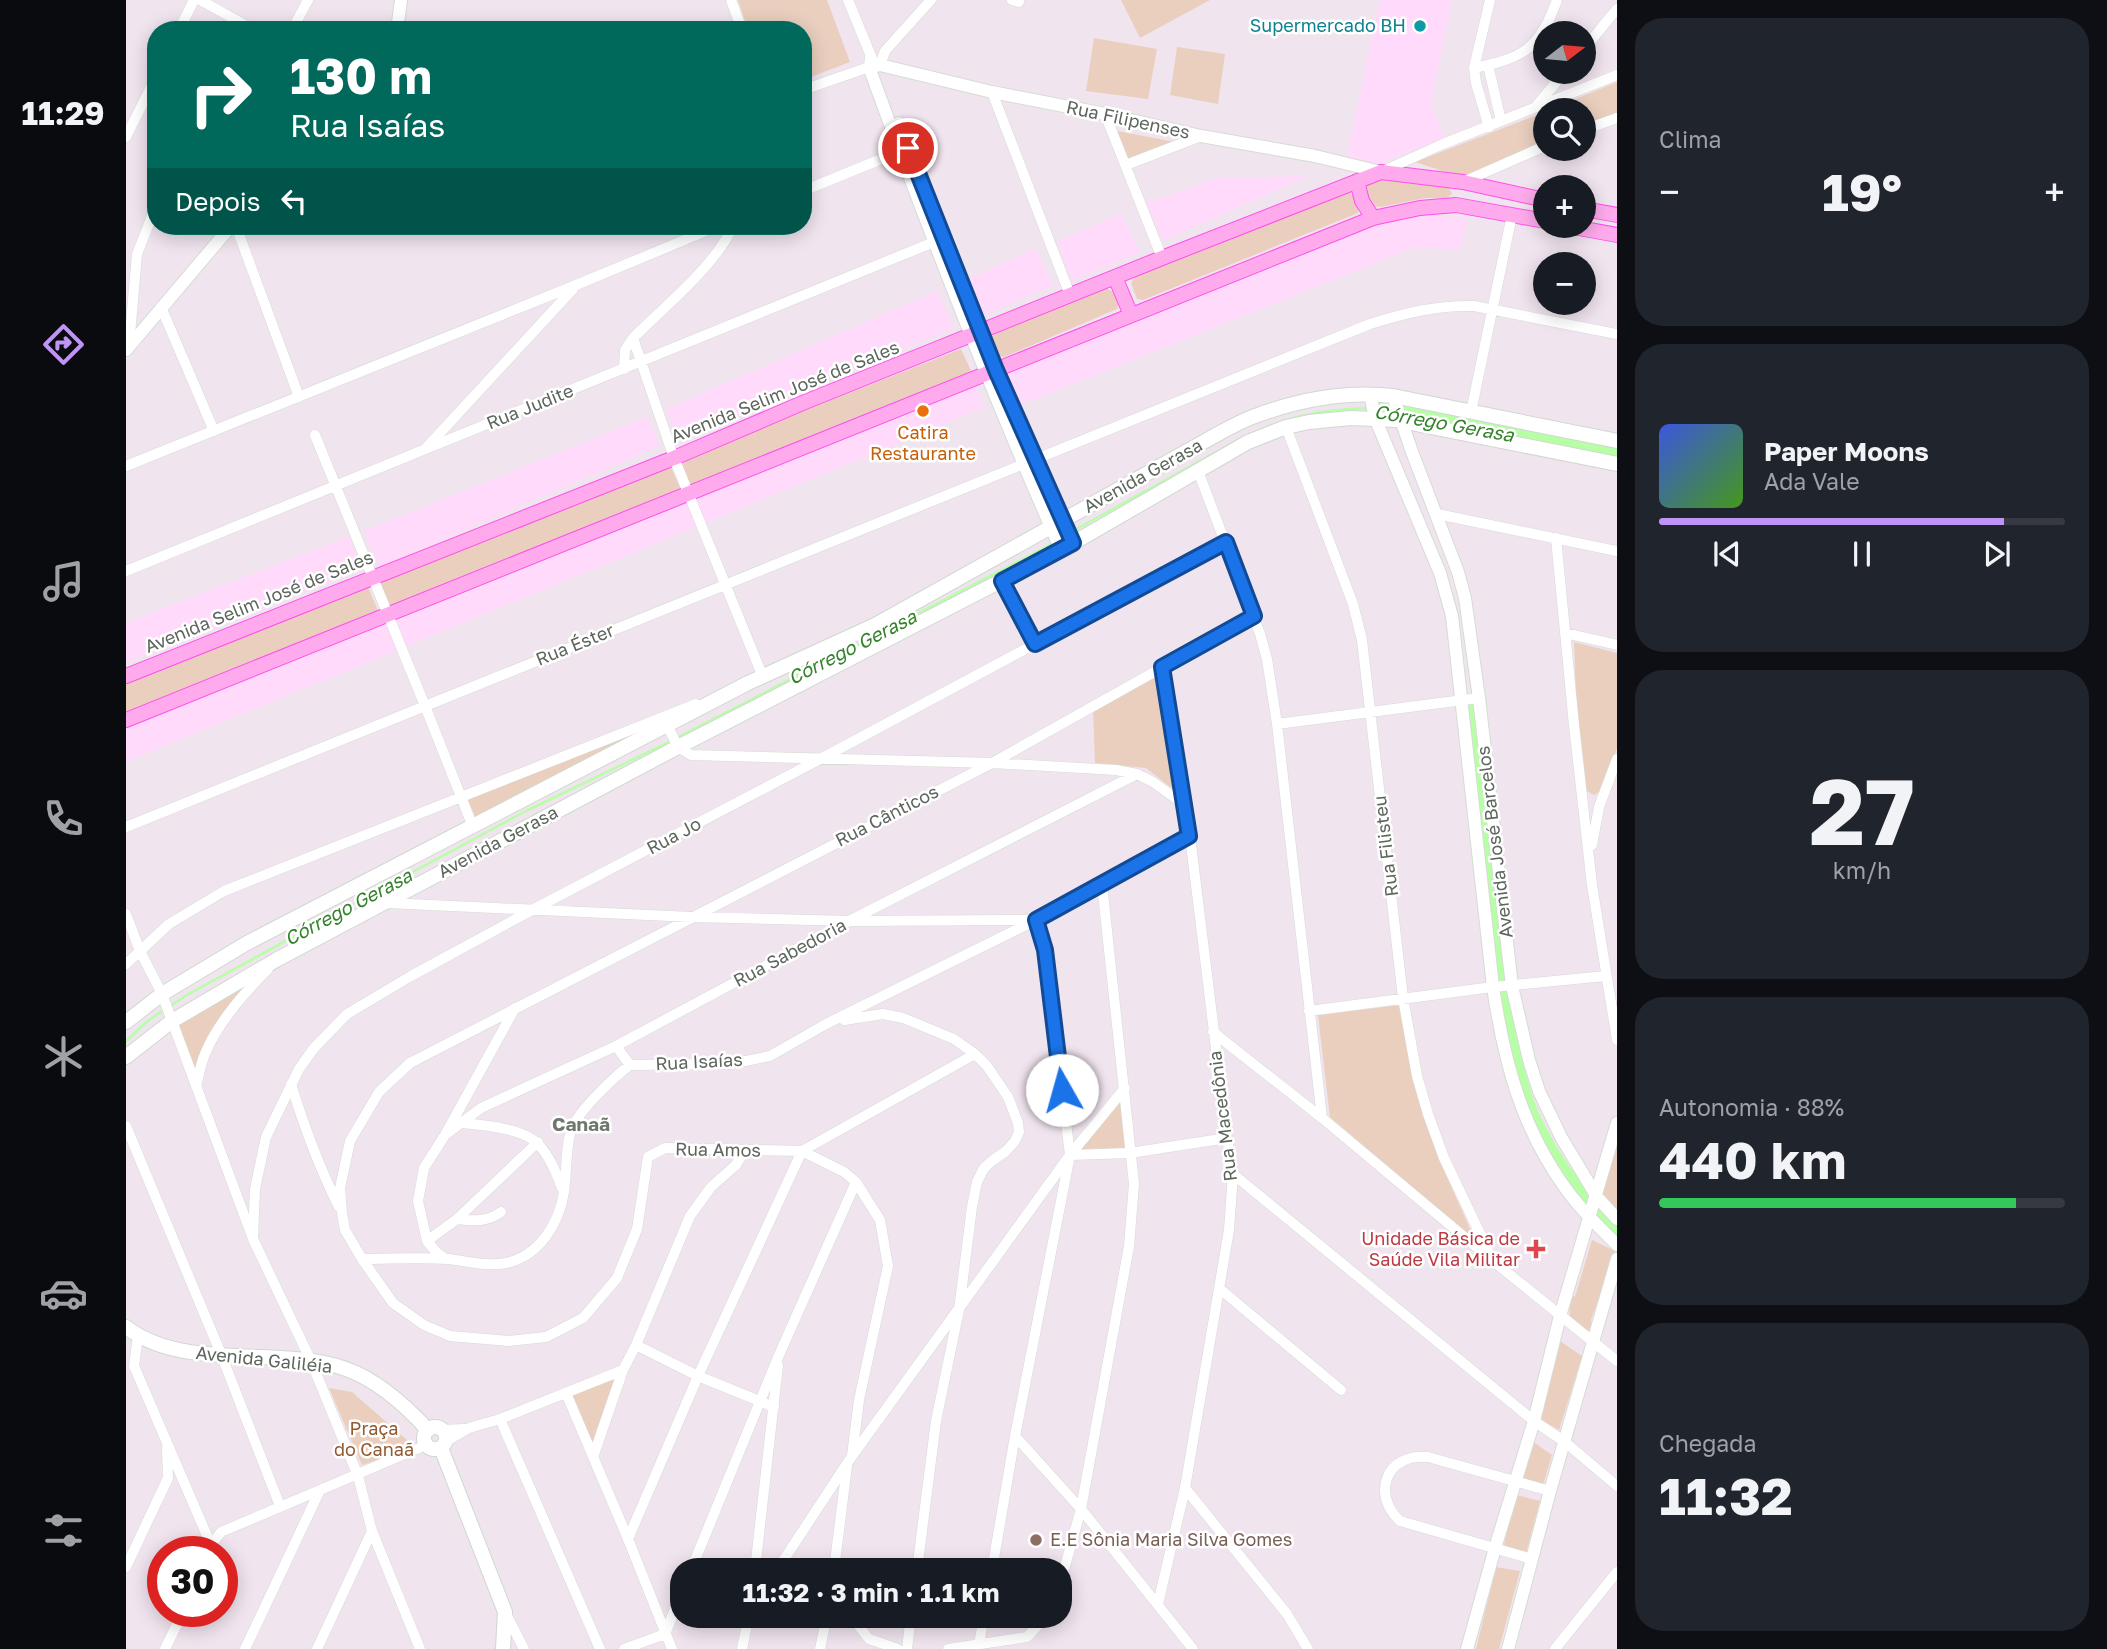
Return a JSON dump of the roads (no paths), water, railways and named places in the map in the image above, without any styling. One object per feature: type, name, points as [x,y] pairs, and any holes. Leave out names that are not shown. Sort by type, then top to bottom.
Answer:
[{"type":"main road","name":"Avenida Selim José de Sales","points":[[126,676],[1381,172],[1463,182],[1533,197]]},
{"type":"main road","points":[[1357,181],[1362,201],[1373,218]]},
{"type":"main road","points":[[1456,205],[1463,182]]},
{"type":"main road","points":[[126,720],[1373,218],[1420,208],[1456,205],[1533,219]]},
{"type":"main road","points":[[1596,212],[1617,215]]},
{"type":"main road","points":[[1596,231],[1617,235]]},
{"type":"main road","points":[[1115,277],[1131,315]]},
{"type":"main road","name":"Avenida Gerasa","points":[[126,1057],[170,1018],[276,960],[677,745],[1002,581],[1062,535],[1254,416],[1292,405],[1350,394],[1373,408]]},
{"type":"main road","points":[[1373,408],[1397,411]]},
{"type":"main road","name":"Avenida Gerasa","points":[[126,1022],[247,943],[668,727],[748,683],[1198,471],[1248,442],[1286,427],[1373,408],[1471,412],[1617,440]]},
{"type":"main road","name":"Avenida Gerasa","points":[[1397,411],[1617,464]]},
{"type":"main road","name":"Avenida Galiléia","points":[[132,1332],[176,1350],[310,1361],[347,1370],[378,1386],[412,1413],[436,1439],[505,1612],[503,1649]]},
{"type":"street","points":[[184,21],[194,0]]},
{"type":"street","points":[[200,0],[238,21]]},
{"type":"street","points":[[297,21],[308,0]]},
{"type":"street","points":[[398,21],[401,0]]},
{"type":"street","points":[[731,0],[739,21]]},
{"type":"street","points":[[848,0],[991,371],[1062,535]]},
{"type":"street","points":[[1489,127],[1474,68],[1490,0]]},
{"type":"street","points":[[1474,68],[1522,54],[1534,43],[1547,23],[1557,0]]},
{"type":"street","points":[[812,87],[874,63],[928,1]]},
{"type":"street","points":[[1596,34],[1617,9]]},
{"type":"street","name":"Rua Filipenses","points":[[874,63],[992,92],[1201,136],[1271,147],[1381,172]]},
{"type":"street","points":[[1488,65],[1501,121]]},
{"type":"street","points":[[1571,98],[1617,75]]},
{"type":"street","points":[[1543,98],[1555,84]]},
{"type":"street","points":[[992,92],[1070,295]]},
{"type":"street","points":[[126,137],[147,95]]},
{"type":"street","points":[[1381,172],[1533,109]]},
{"type":"street","points":[[1105,114],[1162,258]]},
{"type":"street","points":[[1596,126],[1616,119]]},
{"type":"street","points":[[1126,165],[1201,136]]},
{"type":"street","points":[[812,187],[904,150]]},
{"type":"street","points":[[1463,182],[1533,151]]},
{"type":"street","points":[[1471,412],[1512,215]]},
{"type":"street","points":[[128,348],[137,254],[147,229]]},
{"type":"street","points":[[128,348],[223,235]]},
{"type":"street","points":[[239,235],[299,397]]},
{"type":"street","points":[[126,466],[697,235]]},
{"type":"street","points":[[624,369],[625,350],[633,338],[710,261],[729,235]]},
{"type":"street","name":"Rua Judite","points":[[126,571],[939,240]]},
{"type":"street","points":[[424,450],[576,285]]},
{"type":"street","name":"Rua Éster","points":[[126,827],[1370,324],[1415,310],[1474,306],[1617,334]]},
{"type":"street","points":[[161,307],[214,431]]},
{"type":"street","points":[[633,338],[674,458],[763,677]]},
{"type":"street","name":"Avenida José Barcelos","points":[[1373,408],[1440,573],[1452,616],[1470,699],[1503,987],[1539,1091],[1593,1207],[1617,1245]]},
{"type":"street","name":"Avenida José Barcelos","points":[[1397,411],[1437,514],[1465,598],[1470,699],[1503,987],[1506,1061],[1526,1119],[1567,1191],[1617,1219]]},
{"type":"street","name":"Rua Filisteu","points":[[1286,427],[1353,604],[1362,640],[1403,998],[1417,1076],[1444,1158],[1493,1261]]},
{"type":"street","points":[[315,435],[473,827]]},
{"type":"street","points":[[1198,471],[1254,616],[1267,659],[1277,724],[1322,1118]]},
{"type":"street","points":[[1437,514],[1617,551]]},
{"type":"street","points":[[1556,538],[1590,859],[1605,976],[1617,1040]]},
{"type":"street","name":"Rua Jo","points":[[253,1239],[255,1189],[267,1137],[291,1084],[314,1048],[347,1014],[534,909],[1226,542]]},
{"type":"street","points":[[1002,581],[1035,644]]},
{"type":"street","name":"Rua Cânticos","points":[[515,1008],[992,763],[1254,616]]},
{"type":"street","points":[[1566,633],[1617,645]]},
{"type":"street","name":"Rua Macedônia","points":[[1158,1604],[1185,1488],[1220,1289],[1229,1230],[1233,1174],[1185,805],[1162,667]]},
{"type":"street","points":[[126,964],[169,924],[224,891],[748,683]]},
{"type":"street","points":[[1277,724],[1470,699]]},
{"type":"street","points":[[668,727],[677,745],[691,755],[824,757],[1116,769],[1137,774],[1153,782],[1185,805]]},
{"type":"street","points":[[1590,859],[1599,807],[1617,759]]},
{"type":"street","name":"Rua Sabedoria","points":[[445,1135],[481,1108],[617,1046],[849,921],[1137,774]]},
{"type":"street","points":[[1584,803],[1599,807]]},
{"type":"street","name":"Rua Isaías","points":[[362,1259],[446,1259],[490,1264],[524,1258],[539,1245],[559,1212],[573,1125],[603,1089],[629,1065],[731,1064],[770,1056],[826,1024],[1036,920],[1189,836]]},
{"type":"street","points":[[1068,1558],[1082,1509],[1129,1246],[1134,1195],[1125,1088],[1101,884]]},
{"type":"street","points":[[382,903],[691,917],[849,921],[1036,920],[1045,950],[1070,1155],[994,1558]]},
{"type":"street","points":[[126,914],[162,997],[253,1239],[310,1361],[358,1476],[372,1531],[420,1649]]},
{"type":"street","points":[[196,1086],[205,1053],[223,1023],[251,986],[276,960]]},
{"type":"street","points":[[1309,1011],[1605,976]]},
{"type":"street","points":[[446,1259],[427,1241],[418,1201],[424,1168],[515,1008]]},
{"type":"street","name":"Rua Amos","points":[[515,1008],[410,1063],[379,1092],[350,1141],[340,1188],[345,1230],[393,1303],[424,1325],[450,1336],[509,1341],[546,1337],[583,1318],[617,1278],[637,1229],[648,1157],[665,1148],[802,1151],[844,1172],[856,1182],[880,1220],[888,1266],[859,1400],[836,1558]]},
{"type":"street","points":[[826,1024],[883,1014],[903,1018],[954,1039],[987,1066],[1007,1097],[1018,1123],[1019,1132],[1015,1141],[984,1168],[977,1182],[959,1310],[936,1421],[919,1558]]},
{"type":"street","points":[[1213,1032],[1322,1118],[1617,1362]]},
{"type":"street","points":[[617,1046],[629,1065]]},
{"type":"street","points":[[628,1539],[698,1376],[802,1151],[975,1054]]},
{"type":"street","name":"Rua Amos","points":[[291,1084],[304,1129],[342,1213]]},
{"type":"street","points":[[784,1558],[850,1460],[1070,1155],[1125,1088]]},
{"type":"street","points":[[461,1122],[509,1129],[538,1142],[552,1164],[564,1192]]},
{"type":"street","points":[[1467,1649],[1617,1123]]},
{"type":"street","points":[[126,1126],[221,1354],[280,1506]]},
{"type":"street","points":[[1070,1155],[1130,1153],[1227,1138]]},
{"type":"street","points":[[427,1241],[457,1219],[538,1142]]},
{"type":"street","points":[[593,1457],[623,1370],[690,1216],[711,1187],[736,1165],[744,1151]]},
{"type":"street","points":[[1233,1174],[1617,1486]]},
{"type":"street","points":[[696,1558],[779,1354],[856,1182]]},
{"type":"street","points":[[457,1219],[477,1222],[491,1219],[502,1212]]},
{"type":"street","points":[[1508,1649],[1617,1259]]},
{"type":"street","points":[[1220,1289],[1341,1390]]},
{"type":"street","points":[[132,1332],[134,1366],[205,1536]]},
{"type":"street","points":[[636,1345],[698,1376],[774,1407]]},
{"type":"street","points":[[756,1558],[779,1354]]},
{"type":"street","points":[[218,1536],[221,1532],[358,1476],[436,1439],[500,1419],[623,1370]]},
{"type":"street","points":[[566,1393],[672,1649]]},
{"type":"street","points":[[500,1419],[600,1649]]},
{"type":"street","points":[[1015,1436],[1082,1509],[1193,1649]]},
{"type":"street","points":[[126,1566],[168,1478],[166,1441]]},
{"type":"street","points":[[1532,1559],[1400,1521],[1389,1511],[1385,1484],[1392,1469],[1401,1460],[1413,1455],[1550,1491]]},
{"type":"street","points":[[1185,1488],[1287,1614],[1308,1649]]},
{"type":"street","points":[[245,1649],[320,1490]]},
{"type":"street","points":[[317,1649],[372,1531]]},
{"type":"street","points":[[1555,1649],[1617,1572]]},
{"type":"street","points":[[505,1612],[524,1649]]},
{"type":"street","points":[[624,1649],[665,1634],[670,1622]]},
{"type":"street","points":[[165,1649],[176,1627]]},
{"type":"street","points":[[742,1649],[746,1628]]},
{"type":"street","points":[[820,1649],[824,1628]]},
{"type":"street","points":[[860,1628],[869,1639],[898,1649]]},
{"type":"street","points":[[907,1649],[909,1628]]},
{"type":"street","points":[[979,1644],[982,1628]]},
{"type":"street","points":[[948,1649],[1027,1637],[1036,1628]]},
{"type":"waterway","name":"Córrego Gerasa","points":[[1260,430],[1314,413],[1370,408]]},
{"type":"waterway","name":"Córrego Gerasa","points":[[1373,408],[1617,455]]},
{"type":"waterway","name":"Córrego Gerasa","points":[[1073,531],[1238,440]]},
{"type":"waterway","name":"Córrego Gerasa","points":[[126,1041],[149,1020],[187,995],[526,811],[663,745],[1052,544]]},
{"type":"waterway","points":[[1468,705],[1502,993],[1521,1088],[1536,1125],[1555,1159],[1592,1209],[1617,1235]]},
{"type":"place","name":"Supermercado BH","points":[[1420,26]]},
{"type":"place","name":"Catira Restaurante","points":[[923,411]]},
{"type":"place","name":"Unidade Básica de Saúde Vila Militar","points":[[1536,1249]]},
{"type":"place","name":"E.E Sônia Maria Silva Gomes","points":[[1036,1540]]},
{"type":"district","name":"Canaã","points":[[581,1124]]},
{"type":"park label","name":"Praça do Canaã","points":[[374,1439]]}]
